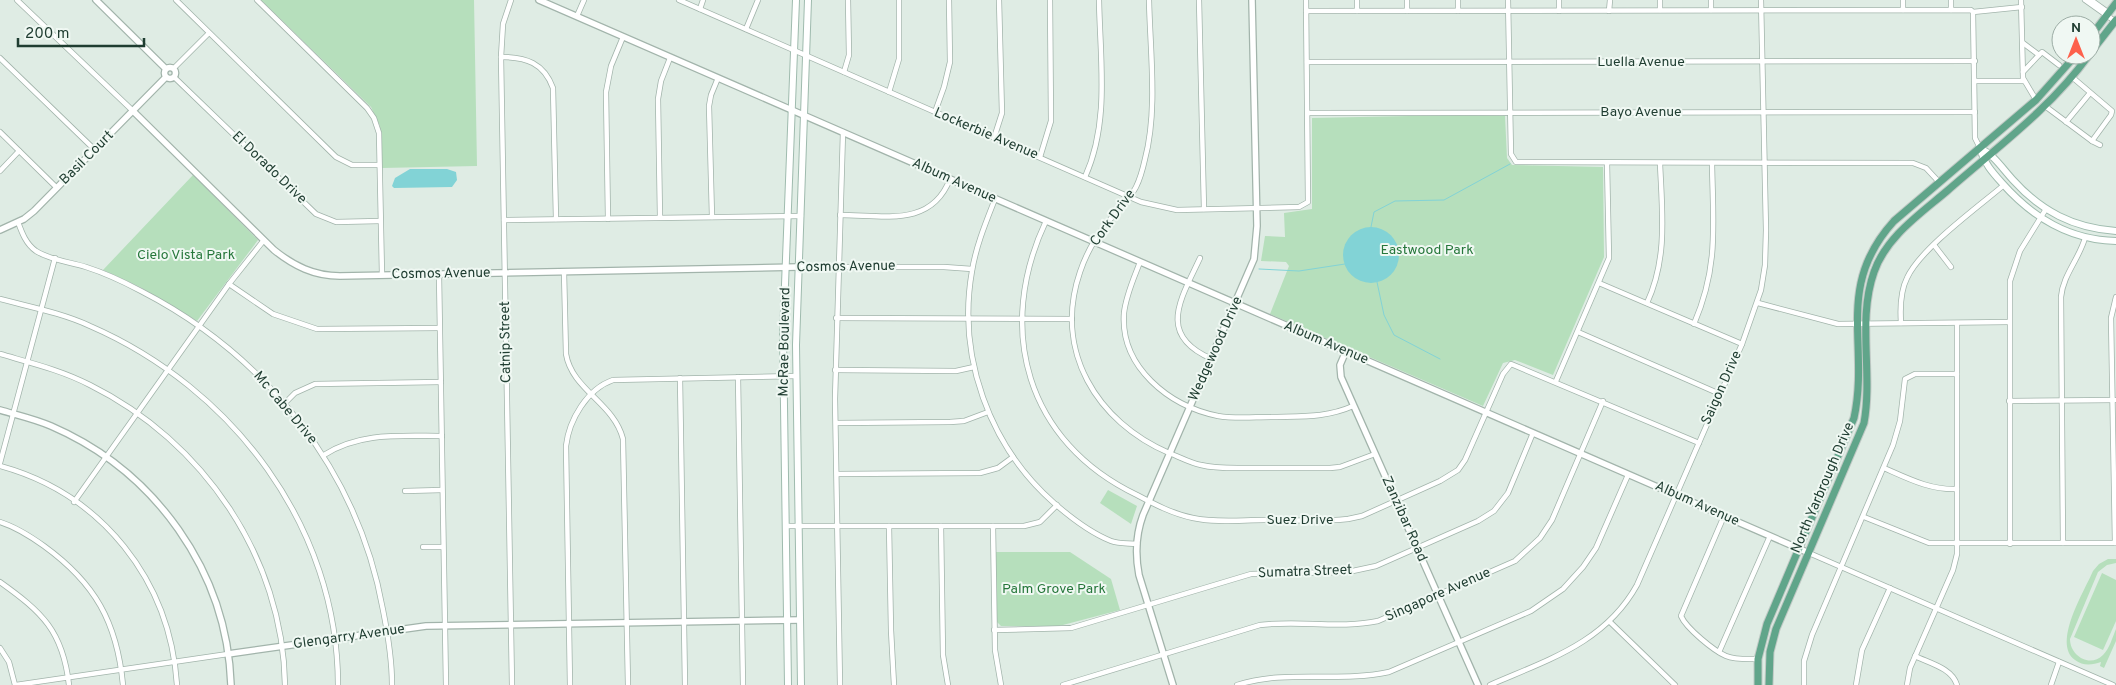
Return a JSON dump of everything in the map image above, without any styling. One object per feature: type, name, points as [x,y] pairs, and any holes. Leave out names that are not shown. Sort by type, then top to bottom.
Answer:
[{"type":"main road","name":"McRae Boulevard","points":[[788,685],[783,377],[796,0]]},
{"type":"main road","name":"McRae Boulevard","points":[[801,685],[796,376],[808,0]]},
{"type":"main road","points":[[2101,23],[2116,4]]},
{"type":"main road","name":"North Yarbrough Drive","points":[[2101,40],[2116,21]]},
{"type":"main road","name":"North Yarbrough Drive","points":[[1758,685],[1758,659],[1772,609],[1823,496],[1849,434],[1856,410],[1857,300],[1861,279],[1870,255],[1886,230],[1939,182],[2036,100],[2067,65]]},
{"type":"main road","name":"North Yarbrough Drive","points":[[1769,685],[1770,652],[1776,629],[1861,432],[1866,412],[1867,324],[1872,278],[1878,262],[1894,238],[2045,106],[2081,65]]},
{"type":"main road","points":[[1980,148],[1990,153],[2027,194],[2046,209],[2078,225],[2116,230]]},
{"type":"main road","points":[[1980,148],[1983,159],[2004,185],[2016,199],[2040,219],[2085,238],[2116,241]]},
{"type":"main road","points":[[790,169],[802,170]]},
{"type":"main road","points":[[1886,230],[1894,238]]},
{"type":"main road","points":[[1856,410],[1866,412]]},
{"type":"main road","points":[[1823,496],[1832,500]]},
{"type":"street","name":"Cosmos Avenue","points":[[17,0],[264,240],[287,260],[314,273],[331,276],[439,275],[798,267],[944,266],[972,269]]},
{"type":"street","points":[[96,0],[166,69],[166,76],[174,77],[176,73],[174,68]]},
{"type":"street","points":[[176,0],[340,160],[352,165],[379,165]]},
{"type":"street","points":[[257,0],[372,113],[378,128],[382,275]]},
{"type":"street","name":"Catnip Street","points":[[511,0],[503,24],[501,57],[512,685]]},
{"type":"street","name":"Album Avenue","points":[[539,0],[2109,684]]},
{"type":"street","points":[[577,16],[584,0]]},
{"type":"street","name":"Lockerbie Avenue","points":[[679,0],[1130,197],[1167,209],[1299,208],[1305,205],[1310,198],[1308,114]]},
{"type":"street","points":[[700,9],[703,0]]},
{"type":"street","points":[[746,29],[758,0]]},
{"type":"street","points":[[844,72],[849,55],[848,0]]},
{"type":"street","points":[[889,92],[899,59],[899,0]]},
{"type":"street","points":[[935,112],[950,62],[949,0]]},
{"type":"street","points":[[994,138],[1002,114],[999,0]]},
{"type":"street","points":[[1040,157],[1048,137],[1051,121],[1050,0]]},
{"type":"street","points":[[1085,177],[1095,153],[1102,119],[1099,0]]},
{"type":"street","name":"Cork Drive","points":[[1149,0],[1150,131],[1143,167],[1130,197],[1094,242],[1079,274],[1072,319],[1078,355],[1094,394],[1108,412],[1128,430],[1146,442],[1209,467],[1335,467],[1375,454]]},
{"type":"street","points":[[1199,0],[1204,209]]},
{"type":"street","name":"Wedgewood Drive","points":[[1173,685],[1138,567],[1138,529],[1254,259],[1257,240],[1252,0]]},
{"type":"street","points":[[1306,0],[1308,114]]},
{"type":"street","points":[[1357,0],[1357,11]]},
{"type":"street","points":[[1407,0],[1407,11]]},
{"type":"street","points":[[1458,0],[1458,11]]},
{"type":"street","points":[[1508,0],[1511,154],[1516,162],[1913,163],[1926,168],[1939,182]]},
{"type":"street","points":[[1559,0],[1559,11]]},
{"type":"street","points":[[1609,10],[1610,0]]},
{"type":"street","points":[[1660,0],[1660,10]]},
{"type":"street","points":[[1711,0],[1711,10]]},
{"type":"street","name":"Saigon Drive","points":[[1490,685],[1578,646],[1610,622],[1637,585],[1742,344],[1758,303],[1766,252],[1761,0]]},
{"type":"street","points":[[1903,0],[1903,10]]},
{"type":"street","points":[[1951,0],[1951,10]]},
{"type":"street","points":[[2021,0],[2024,81],[2036,100]]},
{"type":"street","points":[[2085,0],[2116,21]]},
{"type":"street","points":[[2092,0],[2105,10],[2107,15]]},
{"type":"street","points":[[1306,11],[1971,10],[1974,12],[2022,7]]},
{"type":"street","points":[[1974,12],[1976,138],[1980,148]]},
{"type":"street","points":[[166,69],[174,68],[209,33]]},
{"type":"street","points":[[608,219],[606,92],[611,66],[623,37]]},
{"type":"street","points":[[2023,43],[2039,55]]},
{"type":"street","points":[[2023,72],[2042,52],[2051,59]]},
{"type":"street","points":[[501,57],[517,57],[532,61],[545,72],[553,88],[556,219]]},
{"type":"street","points":[[0,58],[95,150]]},
{"type":"street","points":[[660,217],[658,99],[661,81],[670,58]]},
{"type":"street","name":"Luella Avenue","points":[[1307,62],[1975,61]]},
{"type":"street","name":"Basil Court","points":[[0,230],[31,214],[166,76]]},
{"type":"street","name":"El Dorado Drive","points":[[174,77],[316,214],[336,222],[380,221]]},
{"type":"street","points":[[2072,77],[2112,111],[2092,141]]},
{"type":"street","points":[[712,217],[709,106],[718,78]]},
{"type":"street","points":[[1975,81],[2024,81]]},
{"type":"street","points":[[2066,122],[2090,93]]},
{"type":"street","points":[[2045,106],[2100,145]]},
{"type":"street","name":"Bayo Avenue","points":[[1308,114],[1975,112]]},
{"type":"street","points":[[0,132],[57,188]]},
{"type":"street","points":[[840,685],[835,370],[843,132]]},
{"type":"street","points":[[0,171],[19,151]]},
{"type":"street","points":[[1556,381],[1599,283],[1610,251],[1607,163]]},
{"type":"street","points":[[1646,303],[1657,279],[1662,255],[1660,163]]},
{"type":"street","points":[[1694,324],[1705,298],[1712,266],[1712,163]]},
{"type":"street","points":[[840,215],[919,213],[939,200],[950,179]]},
{"type":"street","points":[[1901,323],[1902,295],[1907,278],[1917,262],[2004,185]]},
{"type":"street","points":[[995,199],[972,269],[968,318],[974,367],[988,412],[1013,457],[1036,486],[1057,505],[1109,540],[1137,544]]},
{"type":"street","points":[[2010,544],[2009,291],[2012,270],[2020,251],[2046,209]]},
{"type":"street","points":[[504,220],[801,216]]},
{"type":"street","name":"Suez Drive","points":[[1046,221],[1029,264],[1023,288],[1022,318],[1026,363],[1038,398],[1055,428],[1072,450],[1091,467],[1115,484],[1184,516],[1203,520],[1338,520],[1357,517],[1440,480],[1458,470],[1465,460],[1502,374],[1511,364],[1556,381],[1699,443]]},
{"type":"street","name":"Mc Cabe Drive","points":[[18,222],[28,244],[36,251],[89,268],[128,284],[165,304],[245,362],[285,403],[324,455],[338,479],[361,528],[378,582],[387,631],[392,685]]},
{"type":"street","points":[[2063,543],[2062,289],[2066,277],[2081,252],[2085,238]]},
{"type":"street","points":[[74,502],[229,284],[264,240]]},
{"type":"street","points":[[1934,246],[1951,267]]},
{"type":"street","points":[[55,258],[0,464],[34,477],[99,520],[117,538],[142,569],[164,616],[175,662],[177,685]]},
{"type":"street","points":[[1200,258],[1188,283],[1176,322],[1179,333],[1188,346],[1212,359]]},
{"type":"street","points":[[1140,262],[1125,306],[1124,321],[1129,346],[1139,366],[1152,383],[1164,392],[1191,406],[1221,416],[1309,416],[1331,414],[1353,406]]},
{"type":"street","points":[[564,272],[567,360],[573,374],[615,419],[623,439],[628,685]]},
{"type":"street","points":[[439,275],[446,685]]},
{"type":"street","points":[[1599,283],[1742,344]]},
{"type":"street","points":[[229,284],[273,314],[317,329],[439,328]]},
{"type":"street","points":[[1864,517],[1923,542],[1958,544],[2115,543],[2115,400],[2111,318],[2116,297]]},
{"type":"street","points":[[0,299],[80,322],[141,352],[168,370],[227,419],[255,451],[280,485],[302,525],[317,564],[328,604],[334,638],[338,685]]},
{"type":"street","points":[[1758,303],[1791,310],[1828,323],[2009,322]]},
{"type":"street","points":[[836,318],[1072,319]]},
{"type":"street","points":[[1907,685],[1908,674],[1914,656],[1953,570],[1958,544],[1956,323]]},
{"type":"street","points":[[1578,332],[1720,394]]},
{"type":"street","name":"Zanzibar Road","points":[[1346,351],[1339,369],[1353,406],[1478,685]]},
{"type":"street","points":[[0,354],[67,374],[91,385],[136,414],[182,451],[206,476],[230,509],[248,539],[264,576],[281,646],[284,685]]},
{"type":"street","points":[[835,370],[956,370],[974,367]]},
{"type":"street","points":[[1804,685],[1803,668],[1809,643],[1864,517],[1897,434],[1905,379],[1915,374],[1957,374]]},
{"type":"street","points":[[570,685],[566,446],[575,416],[603,384],[613,380],[796,376]]},
{"type":"street","points":[[738,377],[743,685]]},
{"type":"street","points":[[680,378],[685,685]]},
{"type":"street","points":[[285,403],[295,393],[314,384],[440,382]]},
{"type":"street","points":[[2009,401],[2115,400]]},
{"type":"street","name":"Singapore Avenue","points":[[1063,685],[1260,626],[1372,622],[1515,561],[1527,552],[1545,532],[1552,520],[1603,401]]},
{"type":"street","points":[[0,410],[50,426],[105,458],[155,499],[186,538],[201,564],[214,596],[228,654],[231,685]]},
{"type":"street","points":[[836,423],[964,421],[988,412]]},
{"type":"street","name":"Sumatra Street","points":[[994,630],[1071,628],[1251,574],[1364,570],[1417,548],[1494,511],[1508,493],[1533,433]]},
{"type":"street","points":[[324,455],[342,444],[366,437],[442,436]]},
{"type":"street","points":[[836,474],[980,474],[998,468],[1013,457]]},
{"type":"street","points":[[1884,468],[1926,486],[1937,489],[1957,489]]},
{"type":"street","points":[[1237,685],[1277,676],[1382,674],[1397,670],[1531,611],[1563,589],[1583,568],[1596,548],[1628,475]]},
{"type":"street","points":[[405,490],[442,490]]},
{"type":"street","points":[[786,526],[993,526],[1035,524],[1045,519],[1057,505]]},
{"type":"street","points":[[1724,516],[1681,616],[1705,642],[1719,652],[1733,658],[1758,659]]},
{"type":"street","points":[[0,522],[26,534],[63,560],[85,582],[102,606],[109,622],[122,670],[123,685]]},
{"type":"street","points":[[889,526],[894,685]]},
{"type":"street","points":[[941,526],[943,655],[948,685]]},
{"type":"street","points":[[993,526],[994,630],[996,662],[1001,685]]},
{"type":"street","points":[[1719,652],[1770,536]]},
{"type":"street","points":[[423,547],[443,547]]},
{"type":"street","points":[[0,582],[30,604],[49,624],[63,652],[69,685]]},
{"type":"street","points":[[1856,685],[1862,650],[1890,588]]},
{"type":"street","name":"Glengarry Avenue","points":[[15,685],[334,638],[445,626],[800,620]]},
{"type":"street","points":[[1610,622],[1675,685]]},
{"type":"street","points":[[0,648],[9,662],[15,685]]},
{"type":"street","points":[[1914,656],[1950,673],[1957,685]]},
{"type":"street","points":[[2051,685],[2059,662]]},
{"type":"green space","points":[[261,0],[474,0],[477,166],[382,168],[380,126],[371,107]]},
{"type":"green space","name":"Eastwood Park","points":[[1505,116],[1507,158],[1512,165],[1603,167],[1604,257],[1553,375],[1515,360],[1503,363],[1483,406],[1270,314],[1289,266],[1286,262],[1261,261],[1265,236],[1285,237],[1284,213],[1312,209],[1312,118]]},
{"type":"green space","name":"Cielo Vista Park","points":[[193,175],[258,240],[197,321],[140,287],[103,270]]},
{"type":"green space","points":[[1108,490],[1137,506],[1131,524],[1100,503]]},
{"type":"green space","name":"Palm Grove Park","points":[[995,552],[1070,552],[1111,579],[1120,610],[1059,626],[1001,626],[997,622]]},
{"type":"green space","points":[[2108,559],[2116,559],[2116,563],[2107,565],[2098,572],[2070,639],[2073,650],[2077,655],[2087,660],[2098,659],[2109,646],[2116,629],[2116,641],[2104,668],[2100,666],[2101,662],[2088,664],[2075,660],[2069,652],[2067,642],[2072,617],[2093,571],[2099,564]]},
{"type":"green space","points":[[2102,573],[2116,580],[2116,621],[2103,650],[2074,637]]},
{"type":"water","points":[[410,169],[447,169],[456,172],[457,180],[452,187],[394,188],[392,186],[395,178]]},
{"type":"water","points":[[1371,227],[1386,232],[1394,240],[1399,255],[1394,270],[1386,278],[1371,283],[1356,278],[1348,270],[1343,255],[1348,240],[1356,232]]},
{"type":"waterway","points":[[1371,227],[1374,212],[1395,201],[1444,200],[1510,164]]},
{"type":"waterway","points":[[1259,269],[1299,271],[1345,264]]},
{"type":"waterway","points":[[1377,282],[1384,315],[1394,335],[1440,359]]}]
